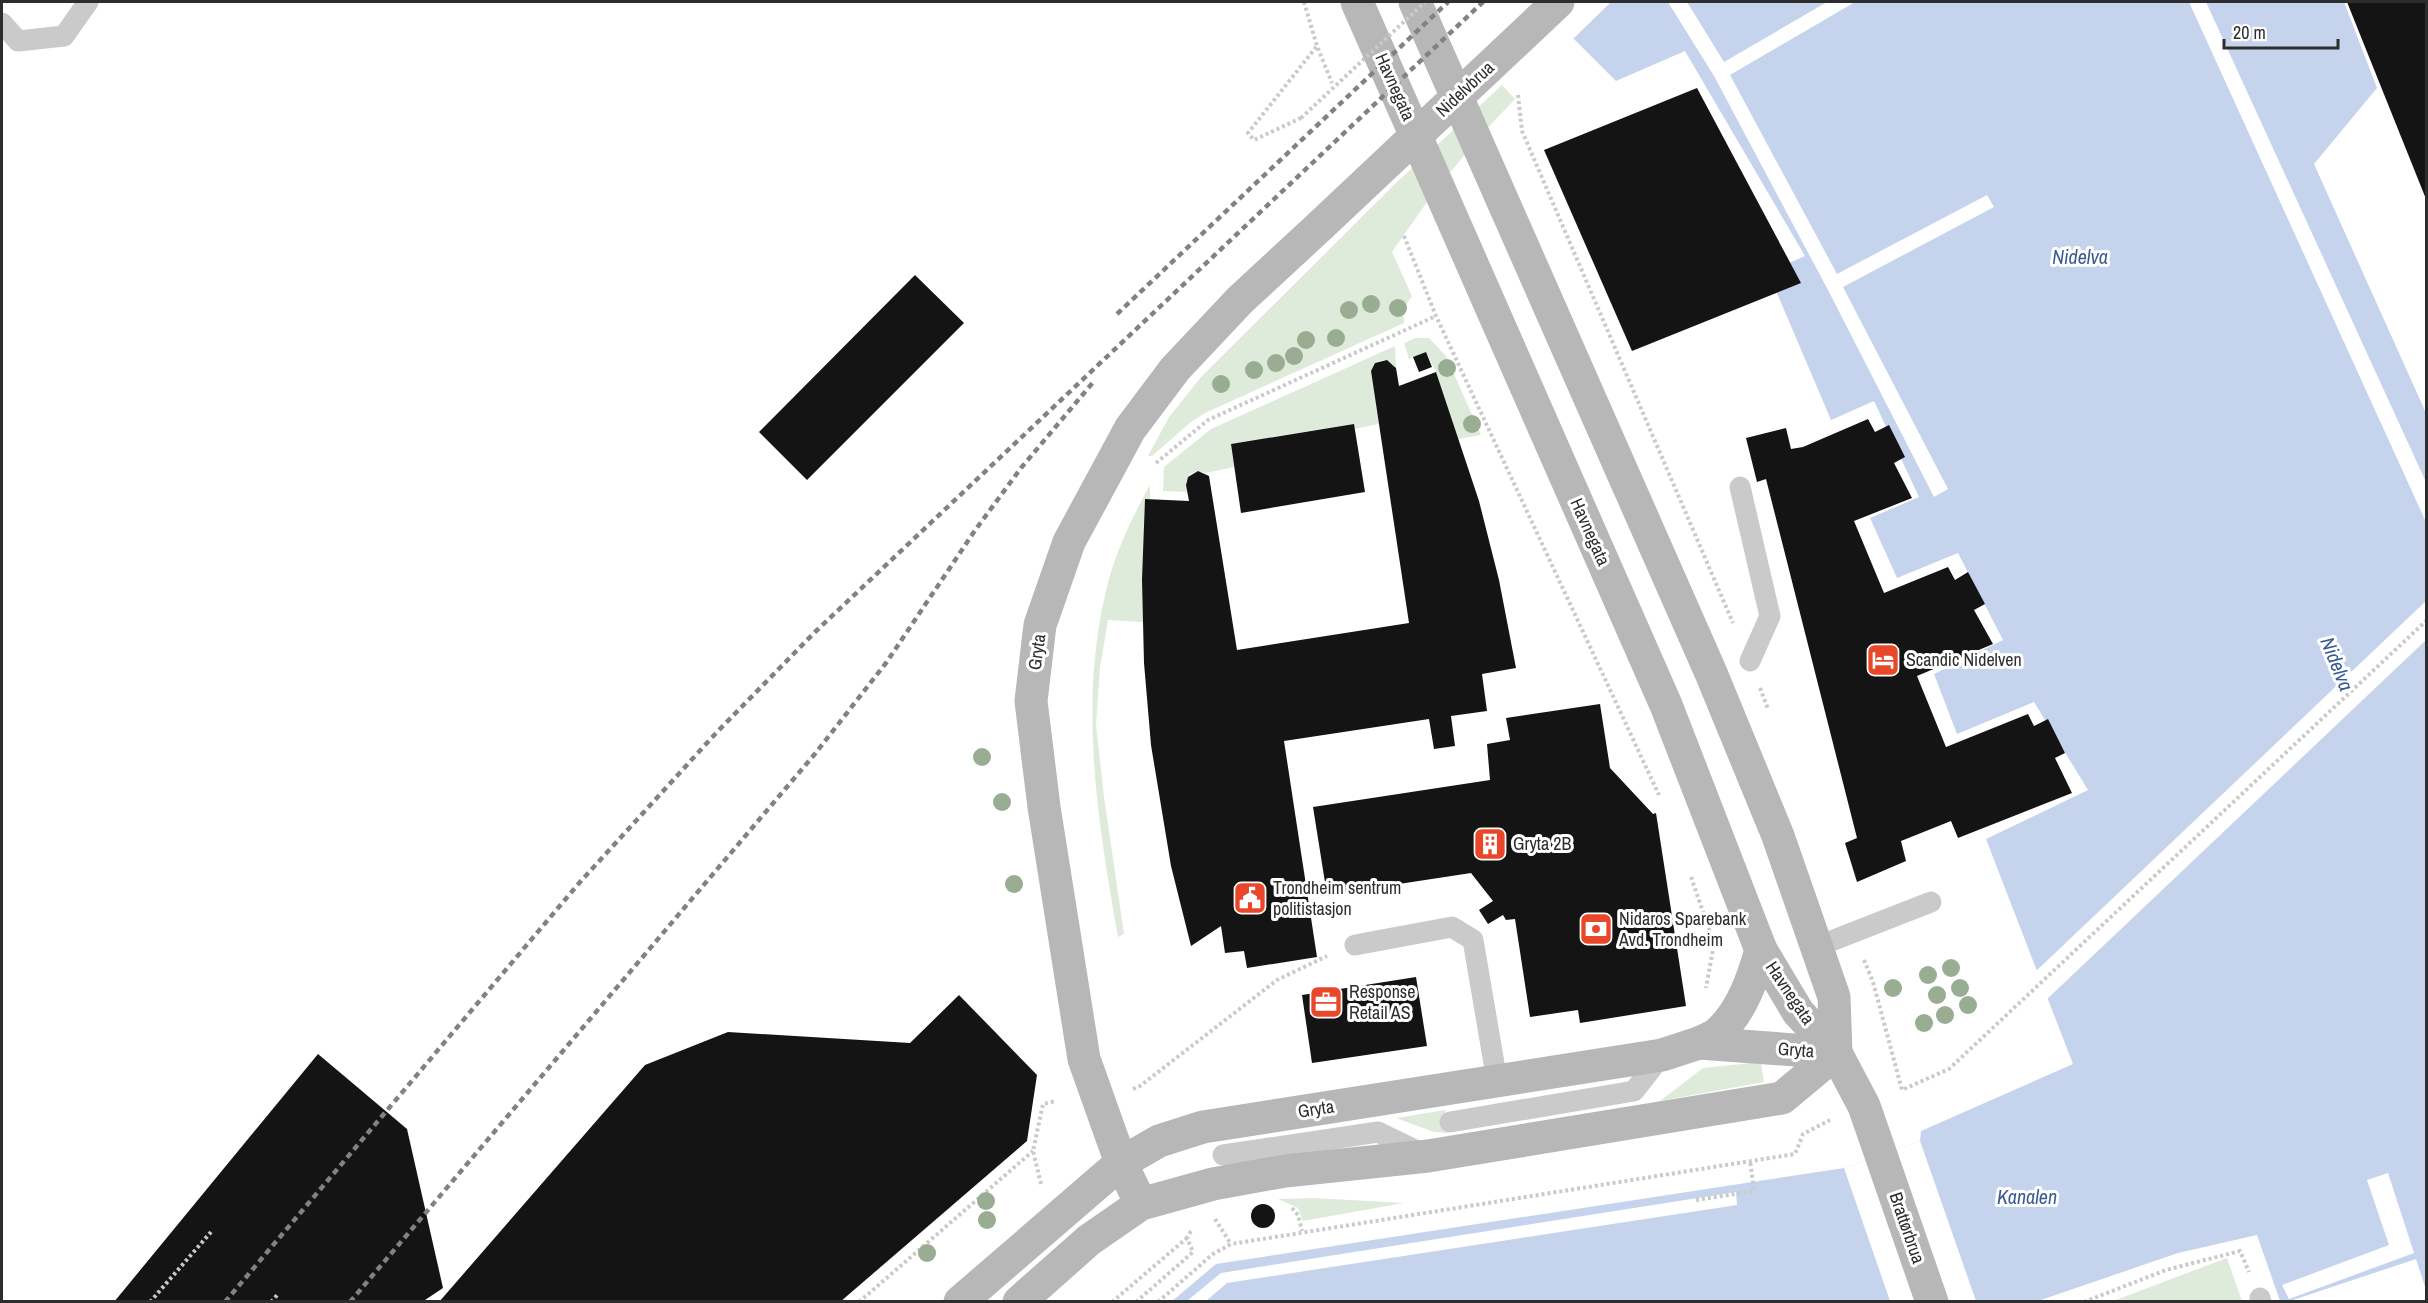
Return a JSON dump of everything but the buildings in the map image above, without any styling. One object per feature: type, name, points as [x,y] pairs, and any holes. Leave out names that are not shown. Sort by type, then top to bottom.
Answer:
[{"type":"main road","name":"Havnegata","points":[[1357,2],[1666,705],[1761,950],[1798,1012],[1836,1053],[1864,1106],[1882,1154]]},
{"type":"main road","name":"Havnegata","points":[[1414,2],[1710,673],[1778,836],[1834,997],[1836,1053]]},
{"type":"main road","name":"Nidelvbrua","points":[[1320,226],[1558,2]]},
{"type":"main road","name":"Gryta","points":[[1140,1204],[1121,1163],[1084,1059],[1044,807],[1031,701],[1040,625],[1069,542],[1130,429],[1175,369],[1240,300],[1320,226]]},
{"type":"main road","points":[[1699,1043],[1719,1032],[1738,1009],[1754,977],[1761,950]]},
{"type":"main road","name":"Gryta","points":[[960,1302],[1121,1163],[1159,1141],[1203,1127],[1662,1055],[1699,1043],[1836,1053]]},
{"type":"main road","name":"Gryta","points":[[1019,1302],[1089,1240],[1140,1204],[1213,1184],[1285,1171],[1428,1156],[1782,1098],[1836,1053]]},
{"type":"main road","name":"Brattørbrua","points":[[1882,1154],[1932,1302]]},
{"type":"lane","points":[[2,23],[18,41],[64,36],[88,2]]},
{"type":"lane","points":[[1740,487],[1770,616],[1750,661]]},
{"type":"lane","points":[[1816,947],[1931,902]]},
{"type":"lane","points":[[1355,945],[1452,927],[1473,940],[1497,1081]]},
{"type":"lane","points":[[1450,1122],[1634,1091],[1662,1055]]},
{"type":"lane","points":[[1223,1155],[1378,1132],[1428,1156]]},
{"type":"path","points":[[1304,2],[1317,46],[1332,83]]},
{"type":"path","points":[[1317,46],[1248,133],[1254,140],[1301,118],[1425,2]]},
{"type":"path","points":[[1518,95],[1522,131],[1750,661],[1770,715]]},
{"type":"path","points":[[1404,236],[1436,316],[1660,798]]},
{"type":"path","points":[[1156,463],[1208,420],[1436,316]]},
{"type":"path","points":[[1873,981],[1902,1090],[1949,1070],[2427,621]]},
{"type":"path","points":[[1690,876],[1714,944],[1705,992]]},
{"type":"path","points":[[1130,1090],[1140,1086],[1277,980],[1335,952]]},
{"type":"path","points":[[1042,1188],[1033,1151],[1043,1104],[1056,1101]]},
{"type":"path","points":[[1158,1302],[1213,1254],[1231,1244],[1795,1154],[1803,1134],[1831,1119]]},
{"type":"path","points":[[859,1302],[1033,1151]]},
{"type":"path","points":[[1696,1200],[1754,1191],[1750,1160]]},
{"type":"path","points":[[1285,1205],[1294,1209],[1298,1215],[1302,1231]]},
{"type":"path","points":[[1211,1212],[1231,1244]]},
{"type":"path","points":[[1112,1302],[1187,1238],[1192,1228]]},
{"type":"path","points":[[150,1302],[212,1232]]},
{"type":"path","points":[[1136,1302],[1193,1252],[1187,1238]]},
{"type":"path","points":[[2084,1302],[2166,1270],[2240,1251],[2260,1300]]},
{"type":"path","points":[[271,1302],[279,1293]]},
{"type":"green space","points":[[1502,85],[1515,99],[1482,134],[1434,192],[1392,252],[1412,296],[1403,309],[1404,323],[1205,413],[1191,422],[1152,456],[1148,456],[1169,417],[1201,377],[1397,182]]},
{"type":"green space","points":[[1415,338],[1429,338],[1446,356],[1481,435],[1458,439],[1436,372],[1426,352],[1409,359],[1404,343]]},
{"type":"green space","points":[[1395,346],[1396,368],[1384,360],[1375,363],[1371,371],[1379,424],[1354,429],[1353,424],[1231,444],[1234,467],[1190,474],[1186,481],[1187,492],[1163,491],[1164,467],[1211,429]]},
{"type":"green space","points":[[1150,485],[1150,499],[1145,499],[1143,622],[1108,620],[1100,667],[1096,725],[1124,934],[1118,937],[1098,809],[1092,723],[1093,680],[1097,638],[1108,581],[1123,539]]},
{"type":"green space","points":[[1761,1062],[1764,1082],[1660,1101],[1703,1068]]},
{"type":"green space","points":[[1445,1110],[1448,1133],[1434,1132],[1396,1118]]},
{"type":"green space","points":[[1313,1198],[1404,1203],[1303,1221],[1298,1208],[1278,1199]]},
{"type":"green space","points":[[2227,1258],[2242,1301],[2113,1301]]},
{"type":"water","name":"Nidelva","points":[[1537,2],[2344,2],[2377,88],[2314,164],[2426,413],[2426,1290],[2416,1259],[2290,1301],[2280,1301],[2257,1235],[2178,1253],[2038,1301],[1171,1302],[1216,1264],[1844,1168],[1920,1141],[1921,1131],[2073,1064],[1986,839],[2088,790],[2034,702],[1957,734],[1934,674],[2003,640],[1958,553],[1897,578],[1870,518],[1919,497],[1874,401],[1831,420],[1768,272],[1805,256],[1685,51],[1616,81]]},
{"type":"pier","points":[[1534,2],[1611,2],[1572,40]]},
{"type":"pier","points":[[1668,2],[1687,2],[1724,62],[1827,2],[1855,2],[1730,75],[1837,274],[1987,195],[1994,207],[1843,287],[1948,489],[1934,497],[1828,290],[1714,76]]},
{"type":"pier","points":[[2189,2],[2206,2],[2426,482],[2426,522]]},
{"type":"pier","points":[[2426,601],[2426,640],[2045,1001],[2034,973]]},
{"type":"pier","points":[[1920,1141],[1976,1301],[1890,1301],[1844,1168]]},
{"type":"pier","points":[[2388,1173],[2414,1253],[2289,1299],[2282,1285],[2389,1245],[2367,1180]]},
{"type":"pier","points":[[1736,1192],[1737,1205],[1227,1283],[1206,1301],[1187,1301],[1221,1273]]},
{"type":"railway","points":[[1117,314],[1448,2]]},
{"type":"railway","points":[[225,1302],[580,882],[717,732],[815,632],[1483,2]]},
{"type":"railway","points":[[350,1302],[814,755],[886,663],[976,529],[1021,468],[1095,380]]},
{"type":"place","name":"Scandic Nidelven","points":[[1883,660]]},
{"type":"place","name":"Gryta 2B","points":[[1490,844]]},
{"type":"place","name":"Trondheim sentrum politistasjon","points":[[1250,898]]},
{"type":"place","name":"Nidaros Sparebank Avd. Trondheim","points":[[1596,929]]},
{"type":"place","name":"Response Retail AS","points":[[1326,1002]]},
{"type":"water label","name":"Kanalen","points":[[2027,1197]]}]
